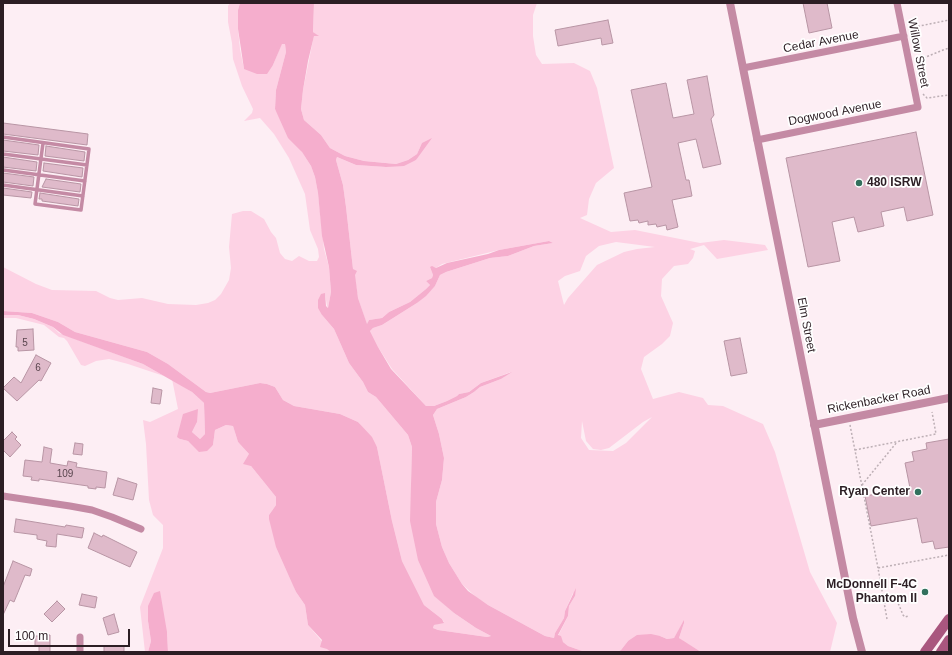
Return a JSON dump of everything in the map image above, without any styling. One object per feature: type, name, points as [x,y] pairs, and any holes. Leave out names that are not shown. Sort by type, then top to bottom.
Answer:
[{"type":"main road","points":[[925,652],[949,620]]},
{"type":"main road","points":[[941,652],[949,640]]},
{"type":"street","name":"Elm Street","points":[[730,3],[853,618],[862,652]]},
{"type":"street","name":"Willow Street","points":[[897,3],[918,108]]},
{"type":"street","name":"Cedar Avenue","points":[[743,68],[904,36]]},
{"type":"street","name":"Dogwood Avenue","points":[[757,140],[918,108]]},
{"type":"street","name":"Rickenbacker Road","points":[[814,425],[949,398]]},
{"type":"street","points":[[3,496],[92,510],[141,529]]},
{"type":"street","points":[[80,637],[80,652]]},
{"type":"lane","points":[[3,137],[89,149],[81,210],[35,204],[44,143]]},
{"type":"lane","points":[[3,154],[86,165]]},
{"type":"lane","points":[[3,170],[85,181]]},
{"type":"lane","points":[[3,184],[83,196]]},
{"type":"path","points":[[910,29],[949,20]]},
{"type":"path","points":[[916,61],[949,48]]},
{"type":"path","points":[[922,94],[926,98],[949,95]]},
{"type":"path","points":[[855,450],[936,434],[932,412]]},
{"type":"path","points":[[844,426],[850,425],[887,619]]},
{"type":"path","points":[[862,485],[897,442]]},
{"type":"path","points":[[878,568],[949,555]]},
{"type":"path","points":[[884,603],[897,602],[902,615],[905,617],[909,616]]},
{"type":"shaded area","points":[[230,3],[240,3],[238,10],[238,29],[244,69],[273,65],[282,43],[285,44],[286,52],[276,90],[275,109],[311,166],[315,177],[324,249],[329,267],[331,292],[328,308],[325,294],[322,315],[334,329],[349,363],[363,382],[368,392],[376,397],[408,435],[412,447],[411,493],[434,595],[454,613],[491,636],[487,637],[433,628],[434,625],[444,622],[424,605],[402,561],[377,447],[358,422],[340,414],[294,406],[283,400],[275,387],[267,384],[260,383],[210,393],[206,392],[168,364],[147,352],[75,332],[58,322],[32,313],[3,311],[3,267],[36,284],[52,290],[96,291],[118,300],[142,298],[168,304],[196,305],[208,303],[215,300],[221,294],[229,280],[231,268],[229,247],[232,214],[243,211],[251,211],[264,219],[276,238],[280,253],[285,259],[292,261],[299,256],[309,261],[317,261],[319,257],[318,249],[310,230],[305,194],[289,158],[274,134],[260,118],[244,121],[252,113],[253,109],[242,86],[233,59],[228,22],[228,6]]},
{"type":"shaded area","points":[[240,3],[314,3],[313,32],[319,36],[314,36],[308,61],[301,109],[304,120],[321,135],[330,148],[345,156],[364,161],[396,164],[408,160],[417,154],[422,143],[432,138],[416,160],[404,166],[386,167],[356,165],[337,157],[336,160],[343,185],[353,269],[357,271],[355,275],[358,298],[367,324],[369,320],[382,318],[389,312],[410,302],[426,289],[430,285],[426,281],[432,278],[433,275],[430,267],[432,266],[436,268],[447,263],[488,254],[499,250],[549,241],[553,243],[534,246],[508,256],[490,258],[446,272],[440,275],[435,286],[417,303],[370,331],[391,369],[426,406],[434,406],[447,401],[459,394],[469,392],[481,383],[512,372],[501,379],[480,387],[466,397],[437,409],[433,415],[444,458],[442,480],[436,502],[436,524],[442,547],[449,563],[468,591],[488,605],[545,636],[554,638],[576,588],[575,596],[569,606],[568,616],[558,635],[561,636],[563,642],[568,646],[585,652],[331,652],[320,647],[322,640],[308,625],[305,605],[296,592],[276,547],[269,515],[276,505],[276,497],[251,466],[243,464],[249,454],[238,442],[233,426],[226,425],[215,430],[213,445],[207,451],[199,452],[188,441],[177,437],[183,414],[198,409],[197,422],[192,432],[200,439],[205,434],[204,403],[192,392],[143,364],[63,335],[53,327],[34,319],[18,315],[3,315],[3,311],[32,313],[58,322],[75,332],[147,352],[168,364],[206,392],[210,393],[260,383],[267,384],[275,387],[283,400],[294,406],[340,414],[358,422],[372,437],[377,447],[402,561],[424,605],[442,619],[444,623],[434,625],[433,628],[487,637],[491,636],[454,613],[434,596],[418,560],[410,521],[412,447],[408,435],[376,397],[368,392],[363,382],[349,363],[334,329],[318,308],[318,300],[321,294],[325,293],[326,306],[328,308],[331,292],[329,267],[322,236],[315,177],[311,166],[302,152],[288,138],[275,109],[276,90],[286,52],[285,44],[282,44],[273,65],[267,74],[257,74],[244,69],[238,29],[238,10]]},
{"type":"shaded area","points":[[314,3],[537,3],[533,15],[533,36],[536,55],[542,64],[574,63],[590,71],[597,88],[614,168],[596,183],[589,199],[587,215],[580,218],[611,232],[635,230],[700,243],[724,240],[765,245],[768,250],[717,259],[704,245],[690,249],[695,251],[693,258],[688,264],[674,266],[662,279],[661,296],[673,323],[670,336],[644,357],[641,369],[653,399],[679,392],[703,398],[708,405],[723,406],[763,424],[775,452],[810,572],[837,623],[830,652],[701,652],[679,638],[684,623],[674,638],[667,639],[660,636],[628,641],[621,650],[617,652],[585,652],[568,646],[558,636],[568,616],[569,606],[575,596],[573,593],[565,611],[564,618],[555,633],[554,638],[545,636],[488,605],[477,598],[462,584],[449,563],[442,547],[436,524],[436,502],[442,480],[444,458],[433,415],[437,409],[466,397],[480,387],[501,379],[511,372],[481,383],[469,392],[459,394],[447,401],[434,406],[426,406],[392,369],[370,331],[417,303],[435,286],[440,275],[446,272],[490,258],[508,256],[534,246],[553,243],[549,241],[499,250],[442,264],[436,268],[430,267],[433,275],[432,278],[426,281],[430,285],[426,289],[410,302],[389,312],[382,318],[369,320],[367,325],[358,298],[343,185],[336,160],[337,157],[356,165],[386,167],[416,160],[422,143],[417,154],[408,160],[396,164],[364,161],[345,156],[330,148],[321,135],[304,120],[301,109],[303,90],[314,35],[318,36],[313,32]],"holes":[[[616,242],[655,247],[624,252],[597,265],[568,298],[564,305],[558,281],[565,276],[580,271],[586,256],[599,246]],[[652,417],[626,443],[613,451],[589,450],[581,438],[582,421],[586,441],[593,449],[601,450],[609,448],[643,422]]]},
{"type":"shaded area","points":[[3,315],[18,315],[34,319],[53,327],[59,333],[143,364],[164,376],[109,359],[96,361],[85,366],[81,365],[67,341],[64,338],[59,337],[44,325],[16,318],[3,318]]},
{"type":"shaded area","points":[[172,379],[192,392],[204,403],[205,434],[200,439],[192,432],[197,422],[180,439],[188,441],[199,451],[213,445],[215,430],[226,425],[233,426],[238,442],[249,454],[251,466],[276,497],[276,505],[269,515],[296,592],[305,605],[308,625],[331,652],[168,652],[167,632],[148,621],[151,641],[148,652],[145,652],[140,607],[163,548],[163,525],[153,515],[149,500],[143,420],[150,422],[178,409]]},
{"type":"shaded area","points":[[160,591],[167,632],[168,652],[148,652],[151,641],[148,621],[148,606],[154,593]]},
{"type":"shaded area","points":[[684,620],[679,638],[701,652],[617,652],[621,650],[628,641],[637,635],[651,634],[667,639],[674,638]]},
{"type":"building","points":[[803,3],[827,3],[832,28],[809,33]]},
{"type":"building","points":[[608,20],[613,43],[602,45],[601,38],[558,46],[555,30]]},
{"type":"building","points":[[707,76],[714,115],[711,119],[721,164],[703,168],[696,139],[678,143],[686,180],[689,180],[692,196],[672,200],[678,227],[667,230],[666,225],[657,227],[656,224],[648,225],[648,221],[639,223],[638,220],[630,221],[624,193],[652,187],[631,90],[666,83],[673,118],[694,114],[687,80]]},
{"type":"building","points":[[3,123],[88,134],[87,145],[3,134]]},
{"type":"building","name":"480 ISRW","points":[[916,132],[933,215],[907,221],[904,207],[881,212],[884,226],[858,232],[854,217],[832,222],[840,261],[808,267],[786,158]]},
{"type":"building","points":[[3,140],[39,145],[38,155],[3,151]]},
{"type":"building","points":[[46,146],[85,152],[84,161],[45,156]]},
{"type":"building","points":[[3,157],[37,162],[36,171],[3,167]]},
{"type":"building","points":[[44,163],[83,168],[82,177],[43,171]]},
{"type":"building","points":[[3,173],[34,177],[33,186],[3,182]]},
{"type":"building","points":[[46,179],[81,184],[80,192],[42,187]]},
{"type":"building","points":[[3,188],[32,192],[31,198],[3,195]]},
{"type":"building","points":[[40,193],[79,199],[78,206],[42,201],[42,199],[39,199]]},
{"type":"building","points":[[33,329],[34,350],[18,351],[18,347],[16,347],[17,330]]},
{"type":"building","points":[[740,338],[747,373],[731,376],[724,341]]},
{"type":"building","points":[[36,355],[51,363],[41,381],[39,380],[17,401],[3,388],[14,377],[21,383]]},
{"type":"building","points":[[153,388],[162,390],[160,404],[151,403]]},
{"type":"building","points":[[12,432],[17,437],[15,439],[21,445],[10,457],[3,450],[3,441]]},
{"type":"building","name":"Ryan Center","points":[[949,439],[949,547],[935,549],[933,541],[922,543],[917,518],[871,526],[865,496],[910,488],[905,463],[914,461],[912,452],[927,449],[926,443]]},
{"type":"building","points":[[75,443],[83,444],[82,455],[73,454]]},
{"type":"building","points":[[44,447],[52,449],[50,463],[67,466],[68,461],[77,463],[76,467],[107,472],[105,488],[96,487],[96,489],[88,488],[88,486],[39,479],[39,481],[31,480],[32,477],[23,476],[25,460],[42,462]]},
{"type":"building","points":[[118,478],[137,484],[133,500],[113,495]]},
{"type":"building","points":[[16,519],[65,527],[66,525],[84,528],[82,538],[57,534],[56,547],[46,546],[47,541],[37,539],[37,535],[14,532]]},
{"type":"building","points":[[94,533],[102,537],[103,535],[137,552],[130,567],[88,548]]},
{"type":"building","points":[[13,561],[32,569],[30,576],[25,575],[14,602],[10,600],[3,615],[3,587]]},
{"type":"building","points":[[82,594],[97,597],[95,608],[79,605]]},
{"type":"building","points":[[57,601],[65,609],[52,622],[44,614]]},
{"type":"building","points":[[114,614],[119,632],[108,635],[103,618]]},
{"type":"building","points":[[50,635],[50,652],[39,652],[39,646],[35,646],[35,636]]},
{"type":"building","points":[[104,646],[124,646],[124,652],[104,652]]},
{"type":"place","name":"480 ISRW","points":[[859,183]]},
{"type":"place","name":"Ryan Center","points":[[918,492]]},
{"type":"place","name":"McDonnell F-4C Phantom II","points":[[925,592]]}]
